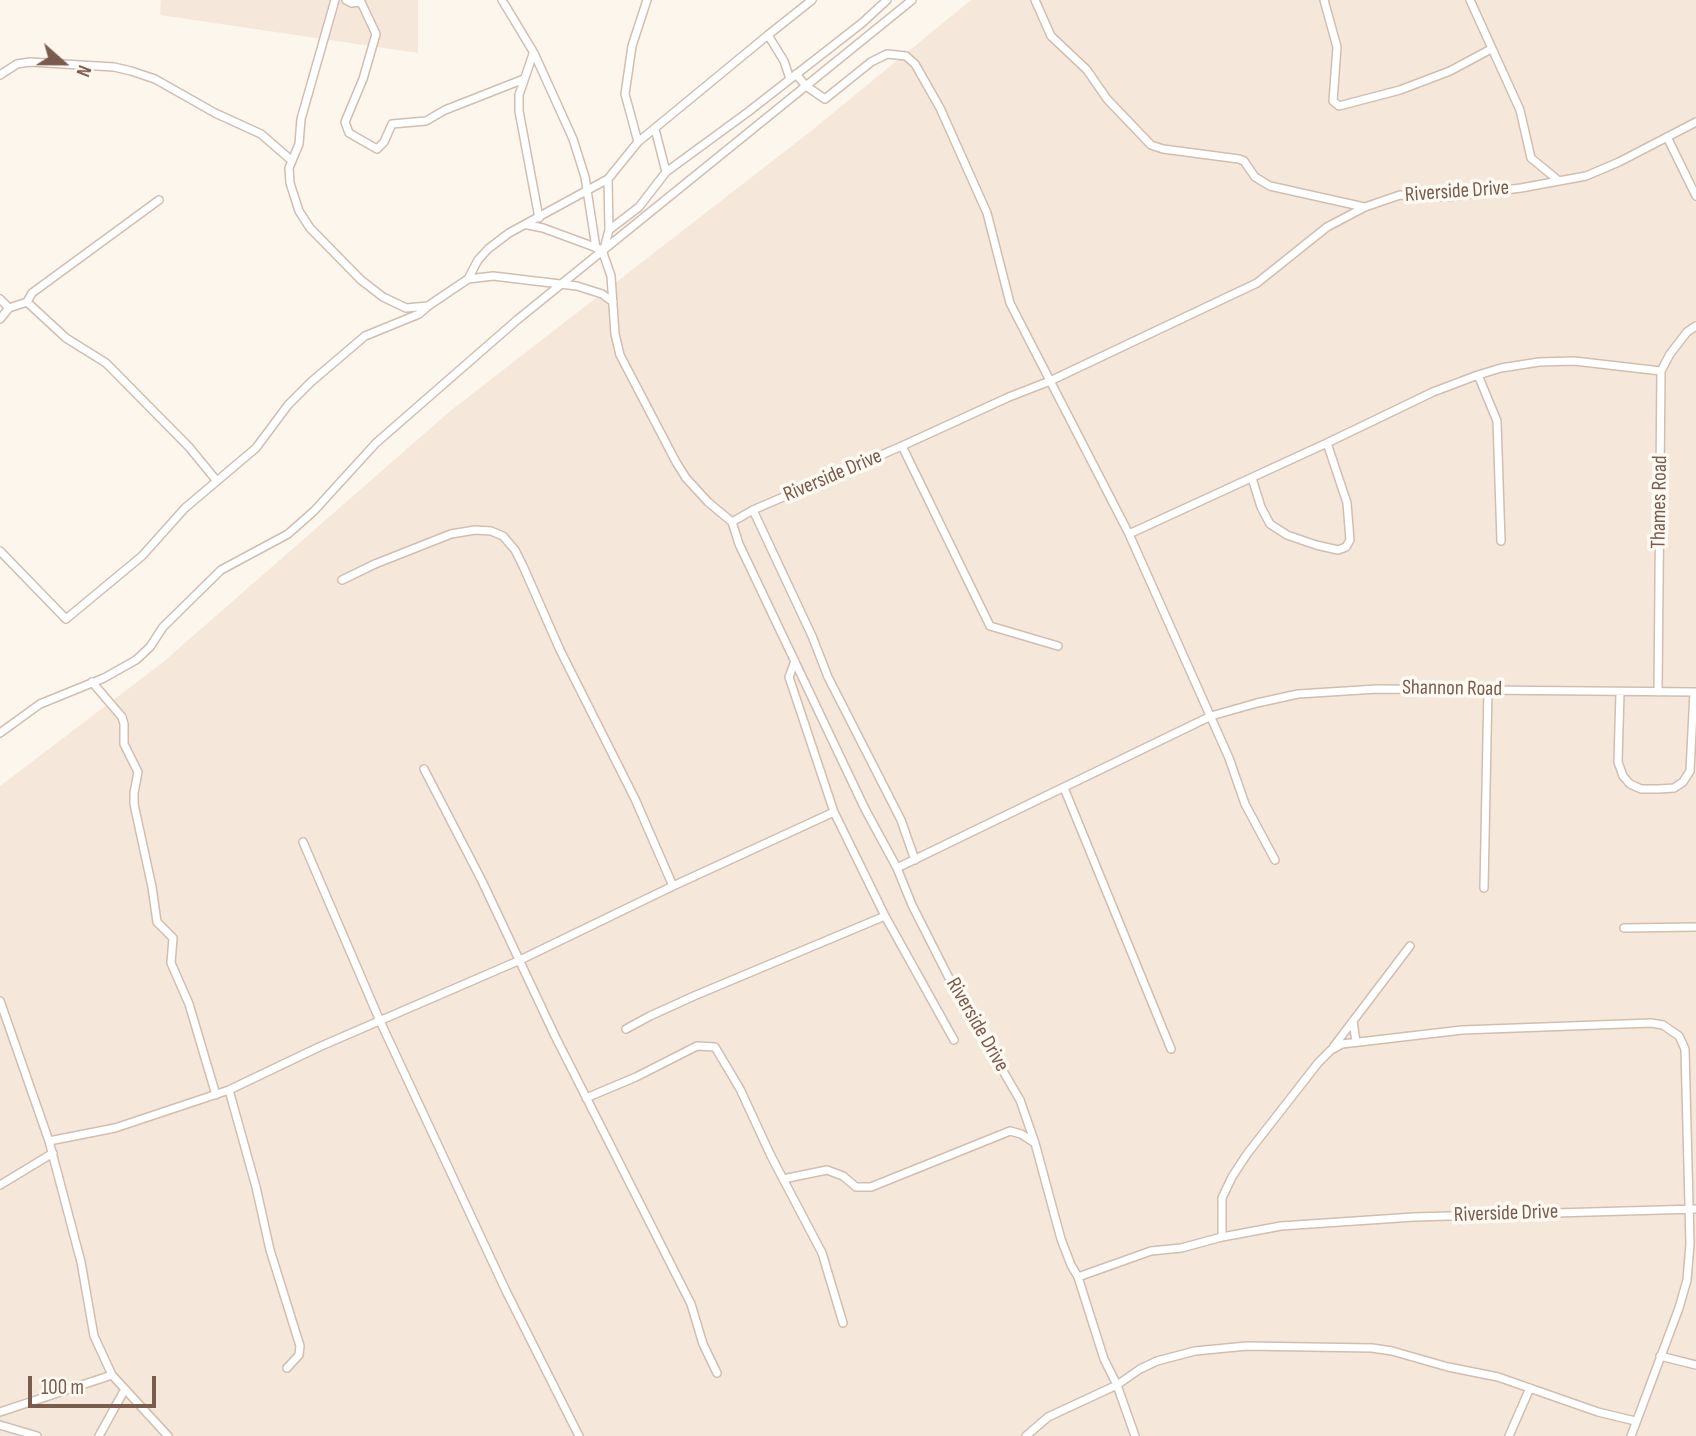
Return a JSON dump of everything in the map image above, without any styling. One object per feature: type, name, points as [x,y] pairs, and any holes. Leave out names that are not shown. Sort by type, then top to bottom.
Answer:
[{"type":"street","points":[[428,306],[406,308],[397,305],[361,280],[310,228],[299,211],[288,174],[299,144],[301,119],[341,0],[361,2],[376,34],[363,79],[345,122],[349,133],[377,149],[384,142],[392,124],[426,121],[445,110],[524,79]]},
{"type":"street","points":[[502,0],[534,53],[567,124],[587,189],[600,249],[611,276],[620,355],[667,448],[686,478],[732,522]]},
{"type":"street","points":[[638,142],[625,94],[632,46],[647,0]]},
{"type":"street","points":[[468,279],[488,248],[509,233],[608,179],[638,142],[812,0]]},
{"type":"street","points":[[609,230],[639,207],[666,172],[708,143],[862,23],[887,0]]},
{"type":"street","points":[[0,733],[40,704],[121,670],[136,660],[150,647],[163,627],[221,570],[288,534],[314,511],[376,443],[559,283],[912,0]]},
{"type":"street","points":[[1035,0],[1051,36],[1087,70],[1107,99],[1151,145],[1239,159],[1244,161],[1255,177],[1270,186],[1364,207]]},
{"type":"street","points":[[1324,0],[1337,47],[1333,101],[1339,106],[1450,71],[1491,49]]},
{"type":"street","points":[[1470,0],[1520,110],[1531,158],[1559,181]]},
{"type":"street","points":[[768,34],[793,76],[819,97],[826,99],[871,62],[887,54],[906,56],[915,64],[940,108],[987,213],[1010,303],[1129,534],[1230,758],[1245,804],[1275,860]]},
{"type":"street","points":[[534,53],[519,95],[519,111],[539,218]]},
{"type":"street","points":[[0,75],[17,64],[30,62],[114,67],[131,71],[155,79],[215,113],[261,134],[291,160]]},
{"type":"street","name":"Riverside Drive","points":[[1135,1436],[1117,1385],[1104,1359],[1078,1278],[1061,1239],[1035,1143],[1020,1100],[951,982],[912,905],[897,868],[865,809],[739,544],[732,522],[753,510],[1051,381],[1257,283],[1327,227],[1364,207],[1400,195],[1446,197],[1586,176],[1696,122]]},
{"type":"street","points":[[654,129],[666,172]]},
{"type":"street","points":[[1667,137],[1696,196]]},
{"type":"street","points":[[600,249],[609,230],[608,179]]},
{"type":"street","points":[[0,318],[9,308],[27,302],[32,293],[159,200]]},
{"type":"street","points":[[528,225],[600,249]]},
{"type":"street","points":[[0,551],[66,619],[142,556],[185,508],[256,448],[288,405],[365,336],[419,314],[468,279],[493,276],[559,283],[594,290],[612,302]]},
{"type":"street","points":[[0,299],[9,308]]},
{"type":"street","points":[[27,302],[66,338],[106,363],[189,447],[216,480]]},
{"type":"street","points":[[1129,534],[1433,392],[1478,375],[1539,362],[1574,361],[1661,371],[1670,354],[1696,326]]},
{"type":"street","name":"Thames Road","points":[[1658,692],[1661,371]]},
{"type":"street","points":[[1478,375],[1497,421],[1501,541]]},
{"type":"street","points":[[1252,478],[1261,507],[1270,524],[1287,535],[1316,545],[1338,550],[1346,547],[1350,540],[1347,503],[1327,443]]},
{"type":"street","points":[[902,446],[990,625],[1058,646]]},
{"type":"street","points":[[753,510],[812,636],[828,677],[901,820],[915,860]]},
{"type":"street","points":[[342,580],[451,534],[475,530],[491,531],[503,536],[515,550],[523,566],[560,650],[635,799],[673,886]]},
{"type":"street","points":[[795,661],[789,677],[834,812],[886,916],[954,1040]]},
{"type":"street","points":[[92,682],[114,706],[124,724],[127,753],[138,772],[134,804],[157,922],[173,938],[171,963],[189,1004],[216,1094]]},
{"type":"street","name":"Shannon Road","points":[[897,868],[1211,716],[1298,695],[1377,689],[1695,692]]},
{"type":"street","points":[[1484,888],[1488,690]]},
{"type":"street","points":[[1620,693],[1618,762],[1623,776],[1630,784],[1641,789],[1658,789],[1674,788],[1683,782],[1690,771],[1695,692]]},
{"type":"street","points":[[424,769],[691,1304],[703,1344],[717,1373]]},
{"type":"street","points":[[1064,788],[1171,1049]]},
{"type":"street","points":[[50,1140],[115,1128],[229,1090],[518,961],[834,812]]},
{"type":"street","points":[[303,842],[380,1021],[506,1291],[579,1436]]},
{"type":"street","points":[[626,1029],[694,996],[886,916]]},
{"type":"street","points":[[1624,928],[1696,927]]},
{"type":"street","points":[[1222,1237],[1222,1198],[1232,1177],[1247,1154],[1410,946]]},
{"type":"street","points":[[0,1001],[50,1140],[81,1262],[94,1336],[112,1375],[168,1436]]},
{"type":"street","points":[[1353,1021],[1356,1042]]},
{"type":"street","points":[[1331,1049],[1342,1044],[1462,1030],[1651,1023],[1663,1025],[1679,1036],[1685,1049],[1693,1209],[1687,1280],[1630,1436]]},
{"type":"street","points":[[586,1098],[636,1077],[697,1046],[715,1047],[740,1089],[822,1253],[843,1323]]},
{"type":"street","points":[[229,1090],[270,1250],[300,1346],[299,1355],[287,1368]]},
{"type":"street","points":[[783,1179],[827,1170],[843,1176],[856,1187],[871,1187],[1010,1131],[1035,1143]]},
{"type":"street","points":[[0,1185],[53,1153]]},
{"type":"street","name":"Riverside Drive","points":[[1078,1278],[1151,1251],[1181,1248],[1281,1226],[1414,1217],[1693,1209]]},
{"type":"street","points":[[1026,1436],[1048,1416],[1117,1385],[1149,1365],[1174,1355],[1247,1346],[1372,1348],[1392,1351],[1448,1367],[1498,1377],[1598,1412],[1635,1421]]},
{"type":"street","points":[[1660,1356],[1696,1365]]},
{"type":"street","points":[[0,1412],[112,1375]]},
{"type":"street","points":[[1509,1436],[1530,1388]]},
{"type":"street","points":[[99,1436],[125,1389]]},
{"type":"street","points":[[0,1425],[37,1436]]},
{"type":"shaded area","points":[[161,0],[418,0],[418,53],[160,15]]},
{"type":"shaded area","points":[[971,0],[1696,0],[1696,1436],[0,1436],[0,786],[162,663],[449,412],[811,131]]}]
